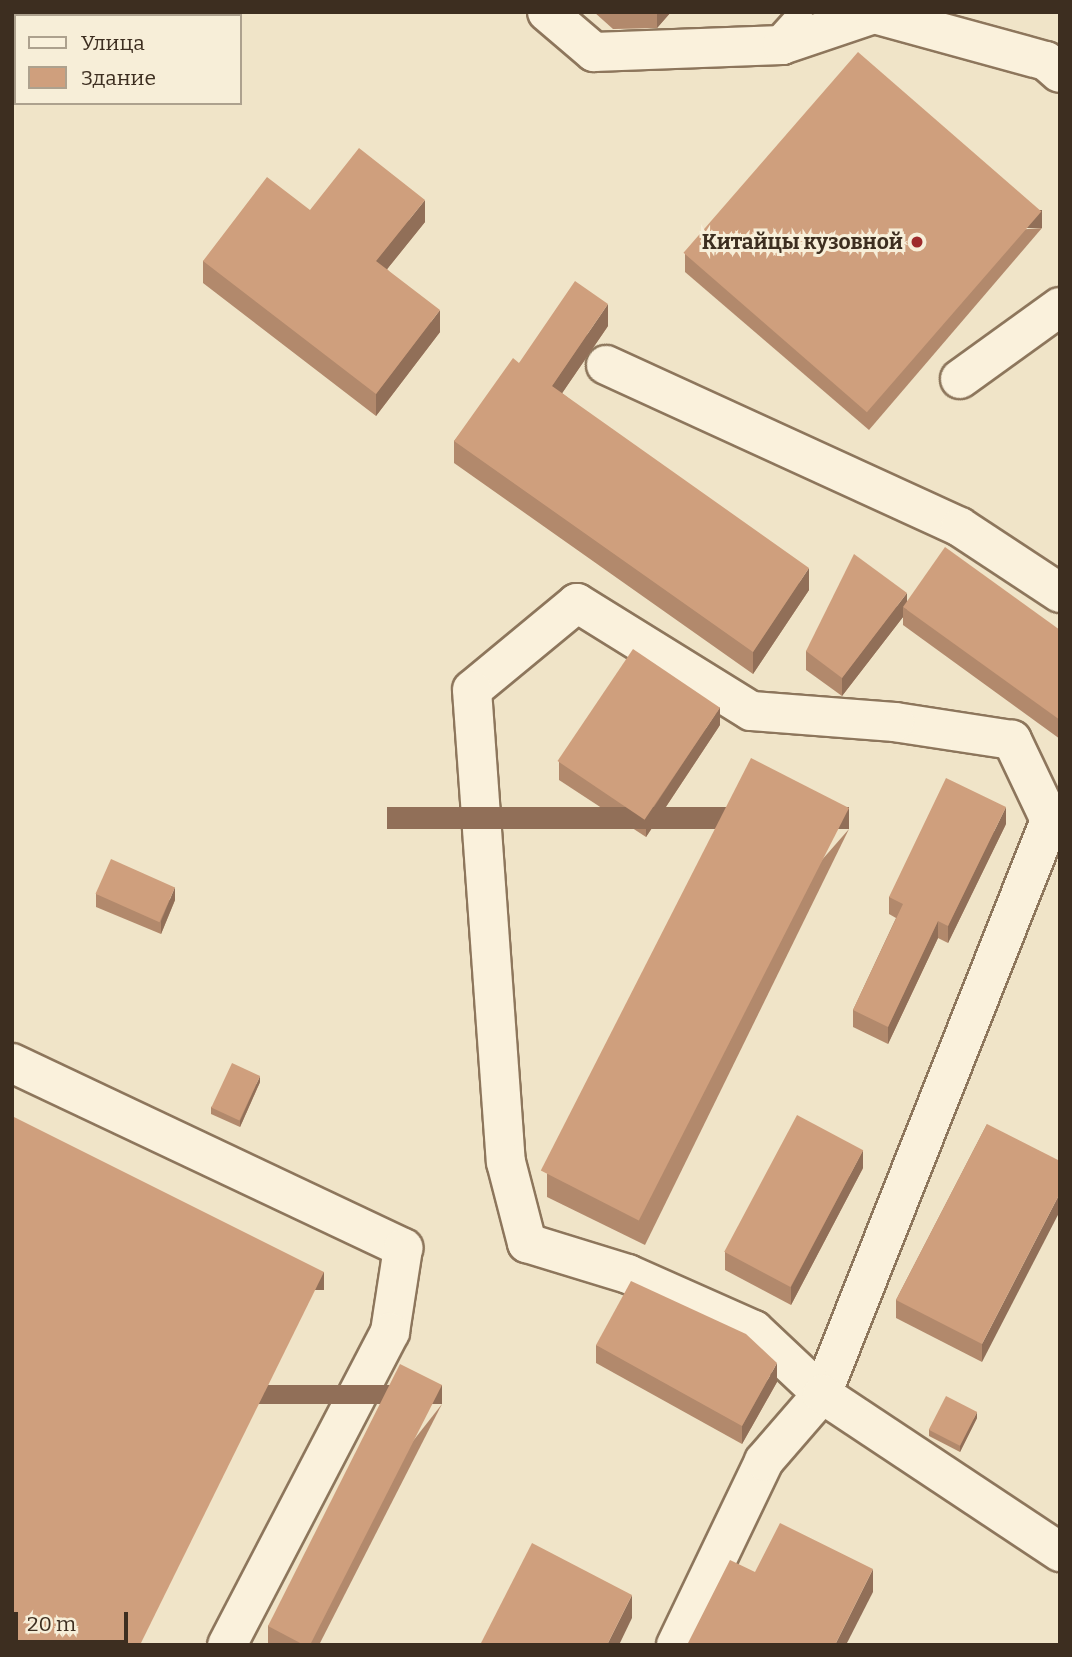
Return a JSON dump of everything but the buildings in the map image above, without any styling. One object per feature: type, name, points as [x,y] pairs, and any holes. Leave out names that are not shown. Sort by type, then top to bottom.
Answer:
[{"type":"lane","points":[[547,12],[594,52],[782,45],[874,14],[1046,61],[1060,73]]},
{"type":"lane","points":[[782,45],[811,12]]},
{"type":"lane","points":[[960,379],[1060,307]]},
{"type":"lane","points":[[606,365],[960,527],[1060,593]]},
{"type":"lane","points":[[676,1645],[764,1461],[822,1394],[1050,820],[1012,740],[894,722],[751,711],[577,603],[472,691],[506,1162],[527,1243],[628,1274],[754,1330],[822,1394],[1058,1547]]},
{"type":"lane","points":[[12,1063],[403,1248],[390,1332],[226,1645]]},
{"type":"place","name":"Китайцы кузовной","points":[[917,242]]}]
